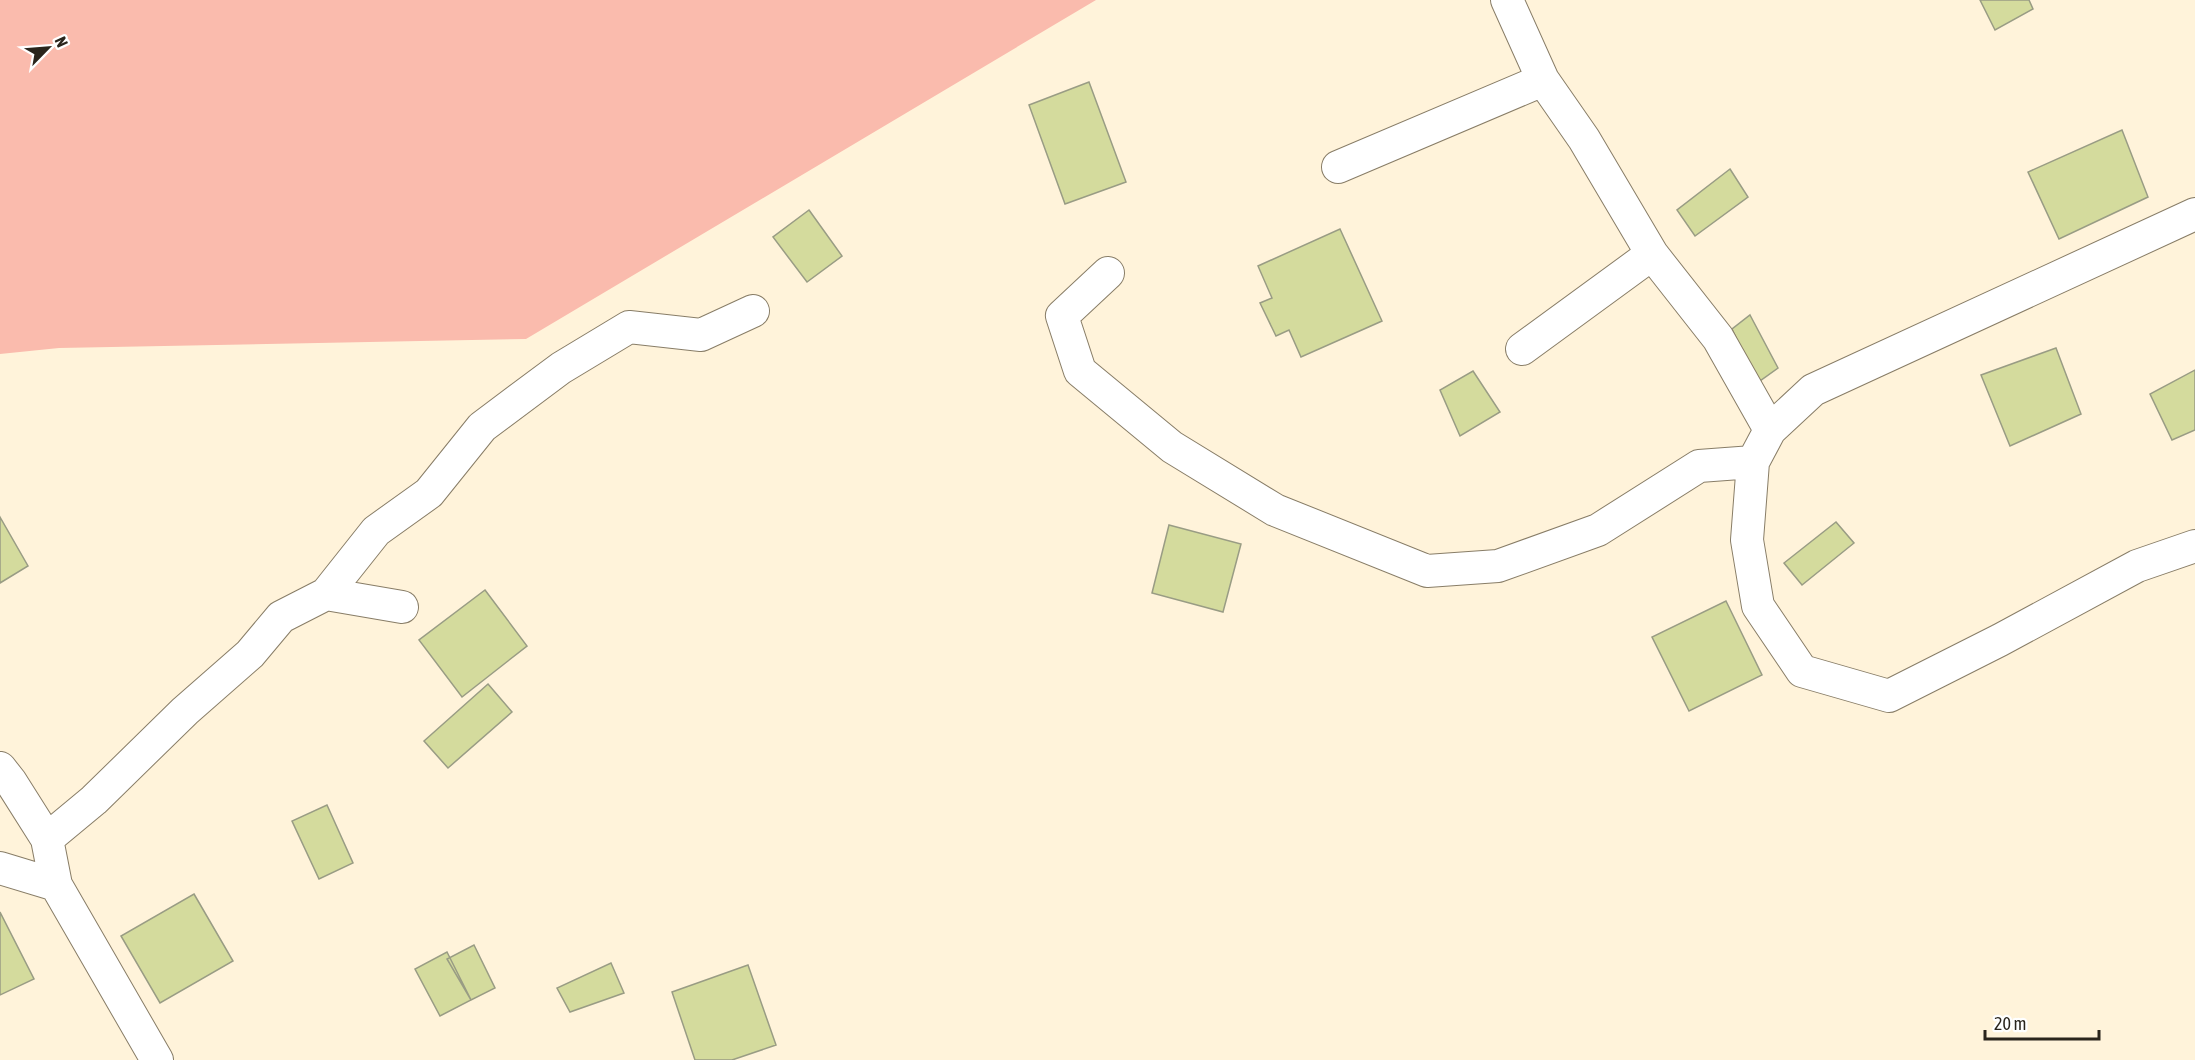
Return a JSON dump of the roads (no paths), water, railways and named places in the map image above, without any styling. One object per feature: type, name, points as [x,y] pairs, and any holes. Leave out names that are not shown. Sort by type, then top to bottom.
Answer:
[{"type":"street","points":[[1507,0],[1543,80],[1584,139],[1652,254],[1718,338],[1770,430]]},
{"type":"street","points":[[1338,167],[1543,80]]},
{"type":"street","points":[[2195,214],[1813,390],[1770,430],[1753,462],[1747,540],[1758,606],[1802,670],[1889,696],[2000,640],[2137,566],[2195,546]]},
{"type":"street","points":[[1522,349],[1652,254]]},
{"type":"street","points":[[1108,273],[1062,316],[1080,371],[1172,447],[1275,510],[1427,571],[1498,566],[1598,530],[1699,465],[1753,462]]},
{"type":"street","points":[[47,839],[94,800],[185,711],[250,654],[281,617],[326,594],[376,531],[429,493],[482,427],[561,368],[629,327],[701,335],[753,311]]},
{"type":"street","points":[[326,594],[402,608]]},
{"type":"street","points":[[0,768],[47,839],[56,885],[157,1060]]},
{"type":"street","points":[[0,868],[56,885]]}]
